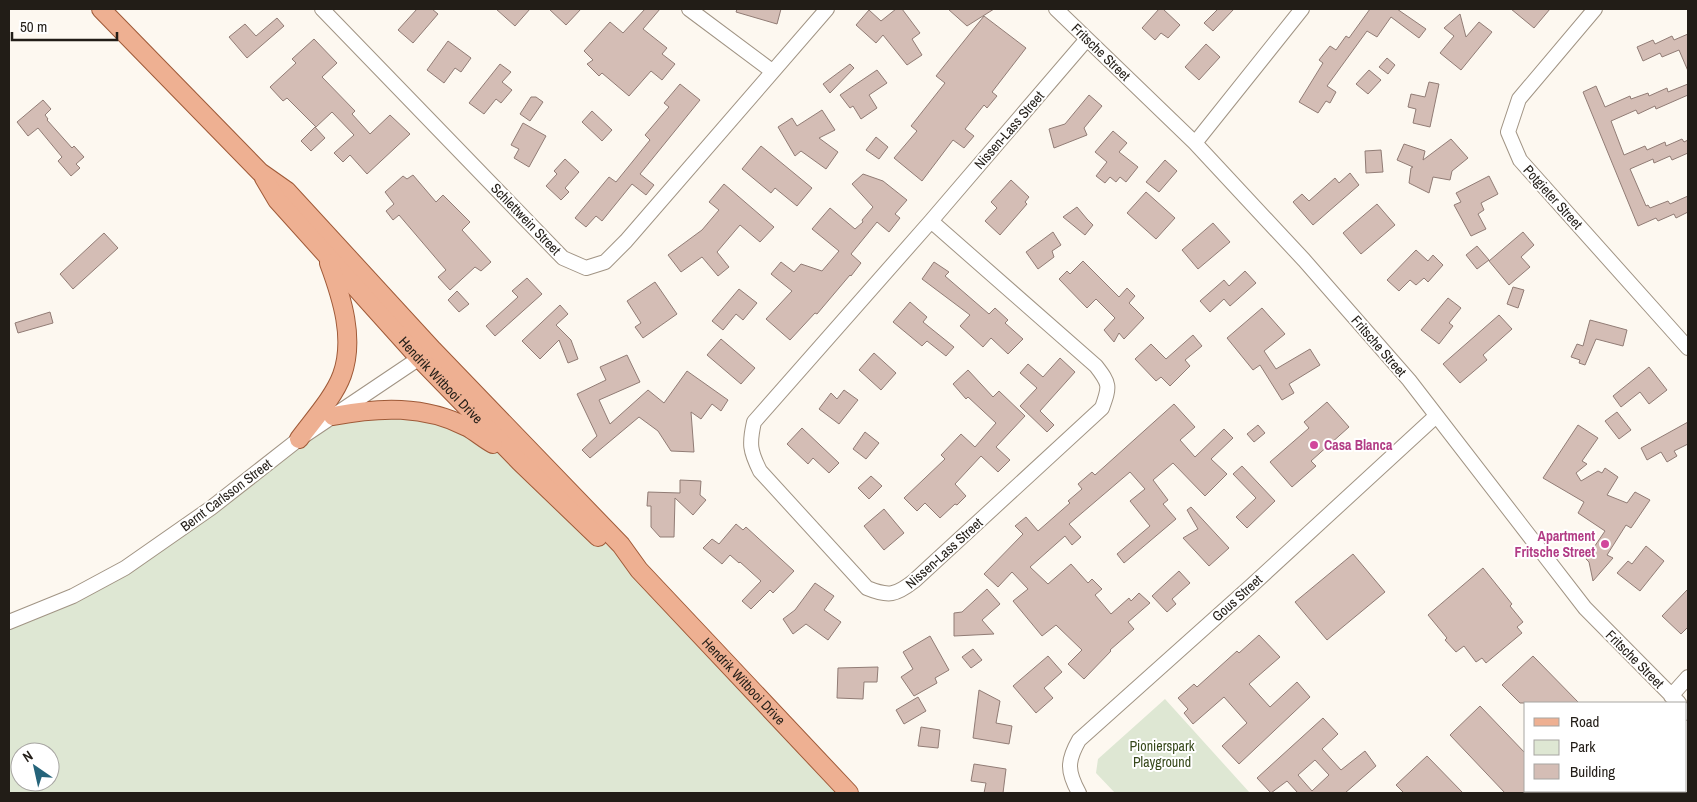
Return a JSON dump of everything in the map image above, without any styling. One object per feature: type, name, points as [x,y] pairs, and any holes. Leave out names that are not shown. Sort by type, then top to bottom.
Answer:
[{"type":"main road","name":"Hendrik Witbooi Drive","points":[[101,9],[260,172],[287,191],[520,462],[614,553],[639,570]]},
{"type":"main road","name":"Hendrik Witbooi Drive","points":[[260,172],[277,200],[326,255],[621,545],[639,570],[850,793]]},
{"type":"main road","points":[[299,439],[336,385],[346,359],[348,342],[342,303],[326,255]]},
{"type":"main road","points":[[333,416],[388,409],[419,411],[442,417],[467,428],[520,462]]},
{"type":"street","name":"Schlettwein Street","points":[[322,9],[563,258],[586,268],[604,262],[626,241],[827,9]]},
{"type":"street","points":[[689,9],[772,71]]},
{"type":"street","name":"Fritsche Street","points":[[1056,9],[1195,143],[1304,260],[1409,380],[1585,608],[1675,700]]},
{"type":"street","points":[[1195,143],[1302,9]]},
{"type":"street","name":"Potgieter Street","points":[[1595,9],[1519,99],[1508,132],[1520,160],[1688,348]]},
{"type":"street","name":"Nissen-Lass Street","points":[[931,221],[1096,366],[1107,380],[1107,393],[1102,408],[914,581],[902,590],[892,594],[879,593],[867,588],[760,471],[753,456],[750,439],[754,422],[931,221],[1087,39]]},
{"type":"street","name":"Bernt Carlsson Street","points":[[9,622],[72,596],[125,568],[211,508],[299,439],[426,354]]},
{"type":"street","name":"Gous Street","points":[[1079,793],[1073,782],[1069,767],[1072,752],[1079,740],[1250,587],[1436,416]]},
{"type":"street","points":[[1675,700],[1688,677]]},
{"type":"green space","points":[[419,411],[520,462],[615,553],[639,570],[849,793],[9,793],[9,622],[72,596],[333,416]]},
{"type":"green space","name":"Pionierspark Playground","points":[[1165,699],[1250,793],[1115,793],[1096,773],[1098,759]]},
{"type":"building","points":[[417,9],[432,9],[438,14],[413,43],[398,30]]},
{"type":"building","points":[[496,9],[530,9],[515,26]]},
{"type":"building","points":[[549,9],[581,9],[566,25]]},
{"type":"building","points":[[645,9],[660,9],[643,29],[667,48],[662,54],[675,64],[662,80],[651,71],[629,96],[602,73],[599,76],[587,64],[593,60],[584,51],[610,22],[623,33]]},
{"type":"building","points":[[737,9],[781,9],[777,24],[736,12]]},
{"type":"building","points":[[896,9],[902,9],[920,33],[912,39],[922,55],[907,65],[883,35],[876,43],[856,25],[869,10],[881,21]]},
{"type":"building","points":[[948,9],[994,9],[967,26]]},
{"type":"building","points":[[1159,9],[1163,9],[1180,25],[1168,38],[1161,33],[1155,40],[1142,28]]},
{"type":"building","points":[[1218,9],[1234,9],[1213,31],[1204,23]]},
{"type":"building","points":[[1370,9],[1397,9],[1426,29],[1419,38],[1391,17],[1377,37],[1367,31],[1327,86],[1336,92],[1330,103],[1326,101],[1318,113],[1299,102],[1323,63],[1319,60],[1330,46],[1336,50],[1346,36],[1349,38]]},
{"type":"building","points":[[1511,9],[1550,9],[1534,28]]},
{"type":"building","points":[[1460,14],[1466,37],[1479,22],[1492,32],[1461,70],[1440,53],[1454,36],[1444,28]]},
{"type":"building","points":[[984,16],[1026,48],[992,92],[997,96],[987,108],[984,105],[965,129],[974,136],[964,148],[953,140],[922,181],[894,158],[917,131],[911,126],[945,83],[936,76]]},
{"type":"building","points":[[277,18],[284,26],[247,58],[229,37],[245,24],[256,36]]},
{"type":"building","points":[[1688,34],[1688,71],[1679,50],[1662,57],[1660,53],[1643,61],[1637,47],[1653,40],[1655,44],[1672,36],[1674,40]]},
{"type":"building","points":[[314,39],[337,63],[322,77],[355,111],[352,114],[370,134],[390,115],[410,134],[367,174],[350,155],[343,162],[334,153],[354,135],[332,112],[316,127],[287,98],[283,101],[270,87],[296,63],[292,59]]},
{"type":"building","points":[[448,41],[471,58],[461,72],[455,68],[444,83],[427,70]]},
{"type":"building","points":[[1206,44],[1220,57],[1199,80],[1185,67]]},
{"type":"building","points":[[1387,58],[1395,65],[1388,74],[1379,67]]},
{"type":"building","points":[[500,64],[511,72],[502,82],[512,90],[501,103],[496,99],[484,114],[469,103]]},
{"type":"building","points":[[850,64],[854,68],[830,93],[823,84]]},
{"type":"building","points":[[877,70],[887,83],[869,95],[877,108],[861,119],[853,106],[850,108],[840,95]]},
{"type":"building","points":[[1369,70],[1381,80],[1368,94],[1356,84]]},
{"type":"building","points":[[1429,82],[1439,84],[1430,127],[1413,123],[1416,109],[1408,107],[1411,94],[1425,97]]},
{"type":"building","points":[[680,84],[700,100],[640,174],[654,185],[646,195],[632,184],[602,221],[596,216],[586,227],[575,218],[609,177],[616,182],[650,140],[645,135],[669,107],[664,103]]},
{"type":"building","points":[[1688,84],[1688,95],[1656,109],[1655,106],[1638,114],[1636,110],[1611,121],[1624,155],[1645,146],[1647,150],[1665,142],[1666,146],[1682,139],[1684,142],[1688,140],[1688,153],[1672,160],[1670,156],[1654,163],[1653,159],[1630,169],[1646,206],[1648,205],[1650,208],[1668,201],[1670,204],[1688,196],[1688,212],[1676,218],[1674,214],[1658,221],[1656,218],[1638,226],[1583,92],[1596,86],[1605,107],[1630,96],[1631,99],[1648,93],[1649,96],[1667,88],[1668,92]]},
{"type":"building","points":[[1089,95],[1102,106],[1084,128],[1087,135],[1054,148],[1049,129],[1065,124]]},
{"type":"building","points":[[531,97],[536,97],[543,102],[530,121],[520,114]]},
{"type":"building","points":[[43,100],[51,109],[45,115],[47,120],[72,148],[74,146],[84,157],[76,164],[80,168],[71,176],[58,161],[62,157],[38,128],[28,136],[17,122]]},
{"type":"building","points":[[822,110],[835,130],[819,138],[838,152],[826,169],[801,151],[795,156],[778,127],[792,118],[797,126]]},
{"type":"building","points":[[592,111],[612,130],[602,141],[582,122]]},
{"type":"building","points":[[523,123],[546,136],[529,167],[514,158],[519,149],[511,145]]},
{"type":"building","points":[[315,127],[325,138],[311,151],[301,141]]},
{"type":"building","points":[[1113,131],[1127,143],[1119,152],[1138,167],[1126,182],[1120,177],[1116,182],[1110,177],[1105,183],[1096,176],[1107,162],[1095,152]]},
{"type":"building","points":[[876,137],[888,147],[879,159],[866,150]]},
{"type":"building","points":[[1451,139],[1468,158],[1452,171],[1450,180],[1433,177],[1429,193],[1409,183],[1411,168],[1413,167],[1397,160],[1404,144],[1425,151],[1423,160]]},
{"type":"building","points":[[761,146],[812,188],[797,206],[775,188],[771,193],[742,169]]},
{"type":"building","points":[[1381,150],[1383,172],[1366,173],[1365,151]]},
{"type":"building","points":[[565,159],[579,172],[565,188],[569,192],[561,200],[546,186],[557,174],[554,171]]},
{"type":"building","points":[[1165,160],[1177,171],[1159,192],[1146,182]]},
{"type":"building","points":[[1350,173],[1359,185],[1313,225],[1293,202],[1302,194],[1309,201],[1335,178],[1339,183]]},
{"type":"building","points":[[863,174],[883,181],[907,200],[895,214],[900,218],[889,232],[877,222],[851,254],[861,263],[817,314],[815,313],[790,340],[766,319],[792,291],[771,274],[781,262],[794,272],[801,264],[822,271],[839,251],[812,229],[830,208],[855,229],[863,222],[862,220],[873,207],[852,184]]},
{"type":"building","points":[[413,175],[436,202],[443,195],[470,222],[462,230],[491,262],[481,271],[475,267],[450,290],[438,277],[446,270],[399,215],[393,220],[386,211],[394,204],[385,192],[403,176],[407,179]]},
{"type":"building","points":[[1489,176],[1498,194],[1481,203],[1484,210],[1478,214],[1486,229],[1471,236],[1454,205],[1461,202],[1456,193]]},
{"type":"building","points":[[1011,180],[1029,197],[1025,202],[1027,204],[1000,235],[985,221],[997,208],[991,202]]},
{"type":"building","points":[[724,184],[774,227],[760,242],[740,225],[717,252],[729,267],[718,276],[702,257],[681,272],[668,255],[702,230],[719,210],[709,202]]},
{"type":"building","points":[[1146,192],[1175,218],[1156,239],[1127,213]]},
{"type":"building","points":[[1377,204],[1395,225],[1361,254],[1343,233]]},
{"type":"building","points":[[1077,207],[1093,225],[1085,235],[1063,217]]},
{"type":"building","points":[[1213,223],[1230,242],[1198,269],[1182,250]]},
{"type":"building","points":[[1053,232],[1061,245],[1052,251],[1054,257],[1038,269],[1026,252]]},
{"type":"building","points":[[1523,232],[1534,245],[1521,257],[1530,267],[1509,285],[1489,261]]},
{"type":"building","points":[[104,233],[118,248],[73,289],[60,274]]},
{"type":"building","points":[[1477,246],[1489,260],[1477,269],[1466,255]]},
{"type":"building","points":[[1416,250],[1428,261],[1433,255],[1443,265],[1428,282],[1424,278],[1416,285],[1410,280],[1399,291],[1387,280]]},
{"type":"building","points":[[1083,261],[1119,297],[1127,288],[1135,296],[1129,303],[1144,318],[1124,339],[1119,333],[1114,342],[1104,330],[1115,318],[1096,299],[1087,308],[1059,279],[1067,271],[1070,274]]},
{"type":"building","points":[[934,262],[949,272],[945,276],[989,314],[995,308],[1008,320],[1005,323],[1023,339],[1008,354],[991,338],[983,347],[960,326],[970,315],[922,279]]},
{"type":"building","points":[[1245,271],[1256,283],[1230,306],[1224,299],[1210,312],[1200,301],[1224,280],[1229,286]]},
{"type":"building","points":[[527,278],[542,294],[495,336],[486,326],[518,297],[512,291]]},
{"type":"building","points":[[655,282],[677,314],[643,338],[635,327],[641,323],[627,301]]},
{"type":"building","points":[[1513,287],[1524,290],[1518,308],[1507,304]]},
{"type":"building","points":[[739,289],[757,303],[743,320],[736,314],[723,330],[712,321]]},
{"type":"building","points":[[457,291],[469,304],[459,312],[448,300]]},
{"type":"building","points":[[1448,298],[1461,308],[1449,323],[1453,326],[1439,344],[1421,330]]},
{"type":"building","points":[[910,302],[927,317],[923,322],[954,347],[946,356],[927,341],[922,346],[893,322]]},
{"type":"building","points":[[560,305],[568,314],[556,325],[571,340],[578,359],[568,363],[559,340],[540,359],[522,341]]},
{"type":"building","points":[[1262,308],[1285,334],[1264,351],[1276,369],[1310,349],[1320,365],[1289,384],[1294,393],[1282,400],[1260,365],[1253,370],[1227,338]]},
{"type":"building","points":[[50,312],[53,323],[18,333],[15,323]]},
{"type":"building","points":[[1499,315],[1512,329],[1483,355],[1487,360],[1460,383],[1443,364]]},
{"type":"building","points":[[1590,320],[1627,330],[1623,346],[1596,339],[1585,365],[1579,363],[1580,360],[1571,357],[1577,344],[1583,346]]},
{"type":"building","points":[[1193,335],[1202,346],[1185,360],[1190,366],[1170,386],[1161,377],[1156,381],[1135,359],[1151,344],[1166,359]]},
{"type":"building","points":[[721,339],[755,368],[741,384],[707,355]]},
{"type":"building","points":[[874,353],[896,373],[881,390],[859,370]]},
{"type":"building","points":[[627,355],[640,382],[599,400],[610,424],[648,390],[664,403],[687,371],[728,400],[721,411],[712,404],[701,419],[691,412],[694,452],[671,451],[658,431],[639,417],[590,458],[582,450],[597,436],[577,394],[606,380],[600,367]]},
{"type":"building","points":[[1060,358],[1075,372],[1040,411],[1054,425],[1047,432],[1020,406],[1037,388],[1020,373],[1028,364],[1043,377]]},
{"type":"building","points":[[1649,367],[1667,390],[1649,404],[1640,392],[1621,407],[1613,396]]},
{"type":"building","points":[[968,370],[993,397],[999,391],[1025,416],[996,447],[1010,460],[998,472],[981,456],[955,484],[966,496],[940,518],[925,503],[917,511],[904,498],[945,459],[941,455],[961,434],[975,447],[996,423],[968,397],[966,399],[953,384]]},
{"type":"building","points":[[844,390],[858,400],[839,424],[819,409],[831,393],[837,399]]},
{"type":"building","points":[[1327,402],[1349,427],[1311,461],[1316,466],[1292,487],[1270,462],[1309,428],[1304,422]]},
{"type":"building","points":[[1174,404],[1195,427],[1180,440],[1195,457],[1224,429],[1233,438],[1211,459],[1227,474],[1205,496],[1173,463],[1153,480],[1168,500],[1163,504],[1176,519],[1124,563],[1117,554],[1150,526],[1130,501],[1145,489],[1130,472],[1069,524],[1081,537],[1072,545],[1065,536],[1030,567],[1048,584],[1071,564],[1088,583],[1092,579],[1102,589],[1095,595],[1111,614],[1129,598],[1131,601],[1139,593],[1150,603],[1128,622],[1134,629],[1110,650],[1084,679],[1068,664],[1082,650],[1056,625],[1042,636],[1013,601],[1028,589],[1012,572],[998,587],[984,574],[1023,534],[1015,526],[1026,517],[1038,531],[1070,503],[1068,501],[1082,489],[1078,484],[1092,472],[1095,475]]},
{"type":"building","points":[[1617,412],[1631,430],[1619,439],[1605,421]]},
{"type":"building","points":[[1688,422],[1688,444],[1674,451],[1677,456],[1667,462],[1661,452],[1647,460],[1641,448]]},
{"type":"building","points":[[1258,425],[1265,433],[1254,442],[1247,434]]},
{"type":"building","points":[[1578,425],[1598,438],[1582,461],[1587,464],[1576,473],[1581,481],[1598,471],[1602,473],[1605,468],[1618,477],[1607,495],[1627,503],[1635,492],[1650,500],[1631,528],[1626,525],[1607,555],[1613,558],[1593,581],[1589,562],[1586,559],[1605,531],[1578,513],[1584,502],[1543,478]]},
{"type":"building","points":[[802,428],[839,463],[829,473],[813,458],[808,464],[787,444]]},
{"type":"building","points":[[865,432],[879,443],[866,459],[853,449]]},
{"type":"building","points":[[1242,466],[1275,501],[1247,528],[1236,517],[1256,498],[1233,474]]},
{"type":"building","points":[[871,476],[882,486],[869,499],[858,488]]},
{"type":"building","points":[[680,480],[701,481],[700,495],[706,500],[693,515],[675,498],[674,537],[660,537],[651,527],[651,506],[647,506],[648,492],[680,493]]},
{"type":"building","points":[[1191,507],[1229,548],[1209,566],[1183,538],[1198,529],[1187,510]]},
{"type":"building","points":[[884,509],[904,533],[884,550],[864,526]]},
{"type":"building","points":[[736,524],[743,530],[746,527],[794,571],[773,593],[770,590],[751,609],[742,601],[761,581],[730,555],[722,564],[703,548],[712,539],[719,544]]},
{"type":"building","points":[[1646,546],[1664,561],[1640,591],[1617,573],[1628,561],[1632,564]]},
{"type":"building","points":[[1353,554],[1385,592],[1327,640],[1295,602]]},
{"type":"building","points":[[1483,568],[1512,604],[1510,606],[1523,622],[1517,627],[1522,633],[1486,663],[1482,658],[1476,662],[1464,646],[1456,652],[1445,640],[1447,638],[1428,615]]},
{"type":"building","points":[[1179,571],[1190,583],[1172,599],[1176,604],[1167,612],[1152,596]]},
{"type":"building","points":[[815,583],[834,596],[824,610],[841,622],[828,640],[806,624],[793,634],[783,619],[795,610]]},
{"type":"building","points":[[987,589],[1000,604],[982,620],[994,634],[954,636],[954,613],[962,612]]},
{"type":"building","points":[[1688,589],[1688,627],[1681,634],[1662,616]]},
{"type":"building","points":[[1259,635],[1280,657],[1249,684],[1270,707],[1297,682],[1310,697],[1239,764],[1222,746],[1247,723],[1224,697],[1193,724],[1184,713],[1188,709],[1178,698],[1194,684],[1197,687],[1237,651],[1239,653]]},
{"type":"building","points":[[930,636],[949,670],[935,678],[937,683],[914,696],[901,677],[913,669],[903,652]]},
{"type":"building","points":[[973,649],[982,660],[971,668],[962,657]]},
{"type":"building","points":[[1048,656],[1062,672],[1044,688],[1053,698],[1036,713],[1013,686]]},
{"type":"building","points":[[1533,656],[1578,702],[1520,703],[1502,685]]},
{"type":"building","points":[[878,667],[877,682],[864,682],[863,699],[837,698],[838,668]]},
{"type":"building","points":[[979,690],[1000,701],[996,723],[1012,726],[1009,744],[973,738]]},
{"type":"building","points":[[918,697],[926,711],[904,724],[896,710]]},
{"type":"building","points":[[1480,706],[1524,752],[1524,792],[1526,793],[1505,793],[1450,735]]},
{"type":"building","points":[[1323,718],[1338,734],[1322,749],[1341,770],[1365,751],[1376,766],[1345,793],[1298,793],[1287,781],[1271,793],[1257,778]],"holes":[[[1315,760],[1329,775],[1312,791],[1298,775]]]},
{"type":"building","points":[[921,727],[940,730],[938,748],[918,746]]},
{"type":"building","points":[[1427,756],[1463,793],[1404,793],[1396,785]]},
{"type":"building","points":[[974,764],[1006,769],[1003,793],[984,793],[986,783],[971,781]]},
{"type":"place","name":"Casa Blanca","points":[[1314,445]]},
{"type":"place","name":"Apartment Fritsche Street","points":[[1605,544]]}]
